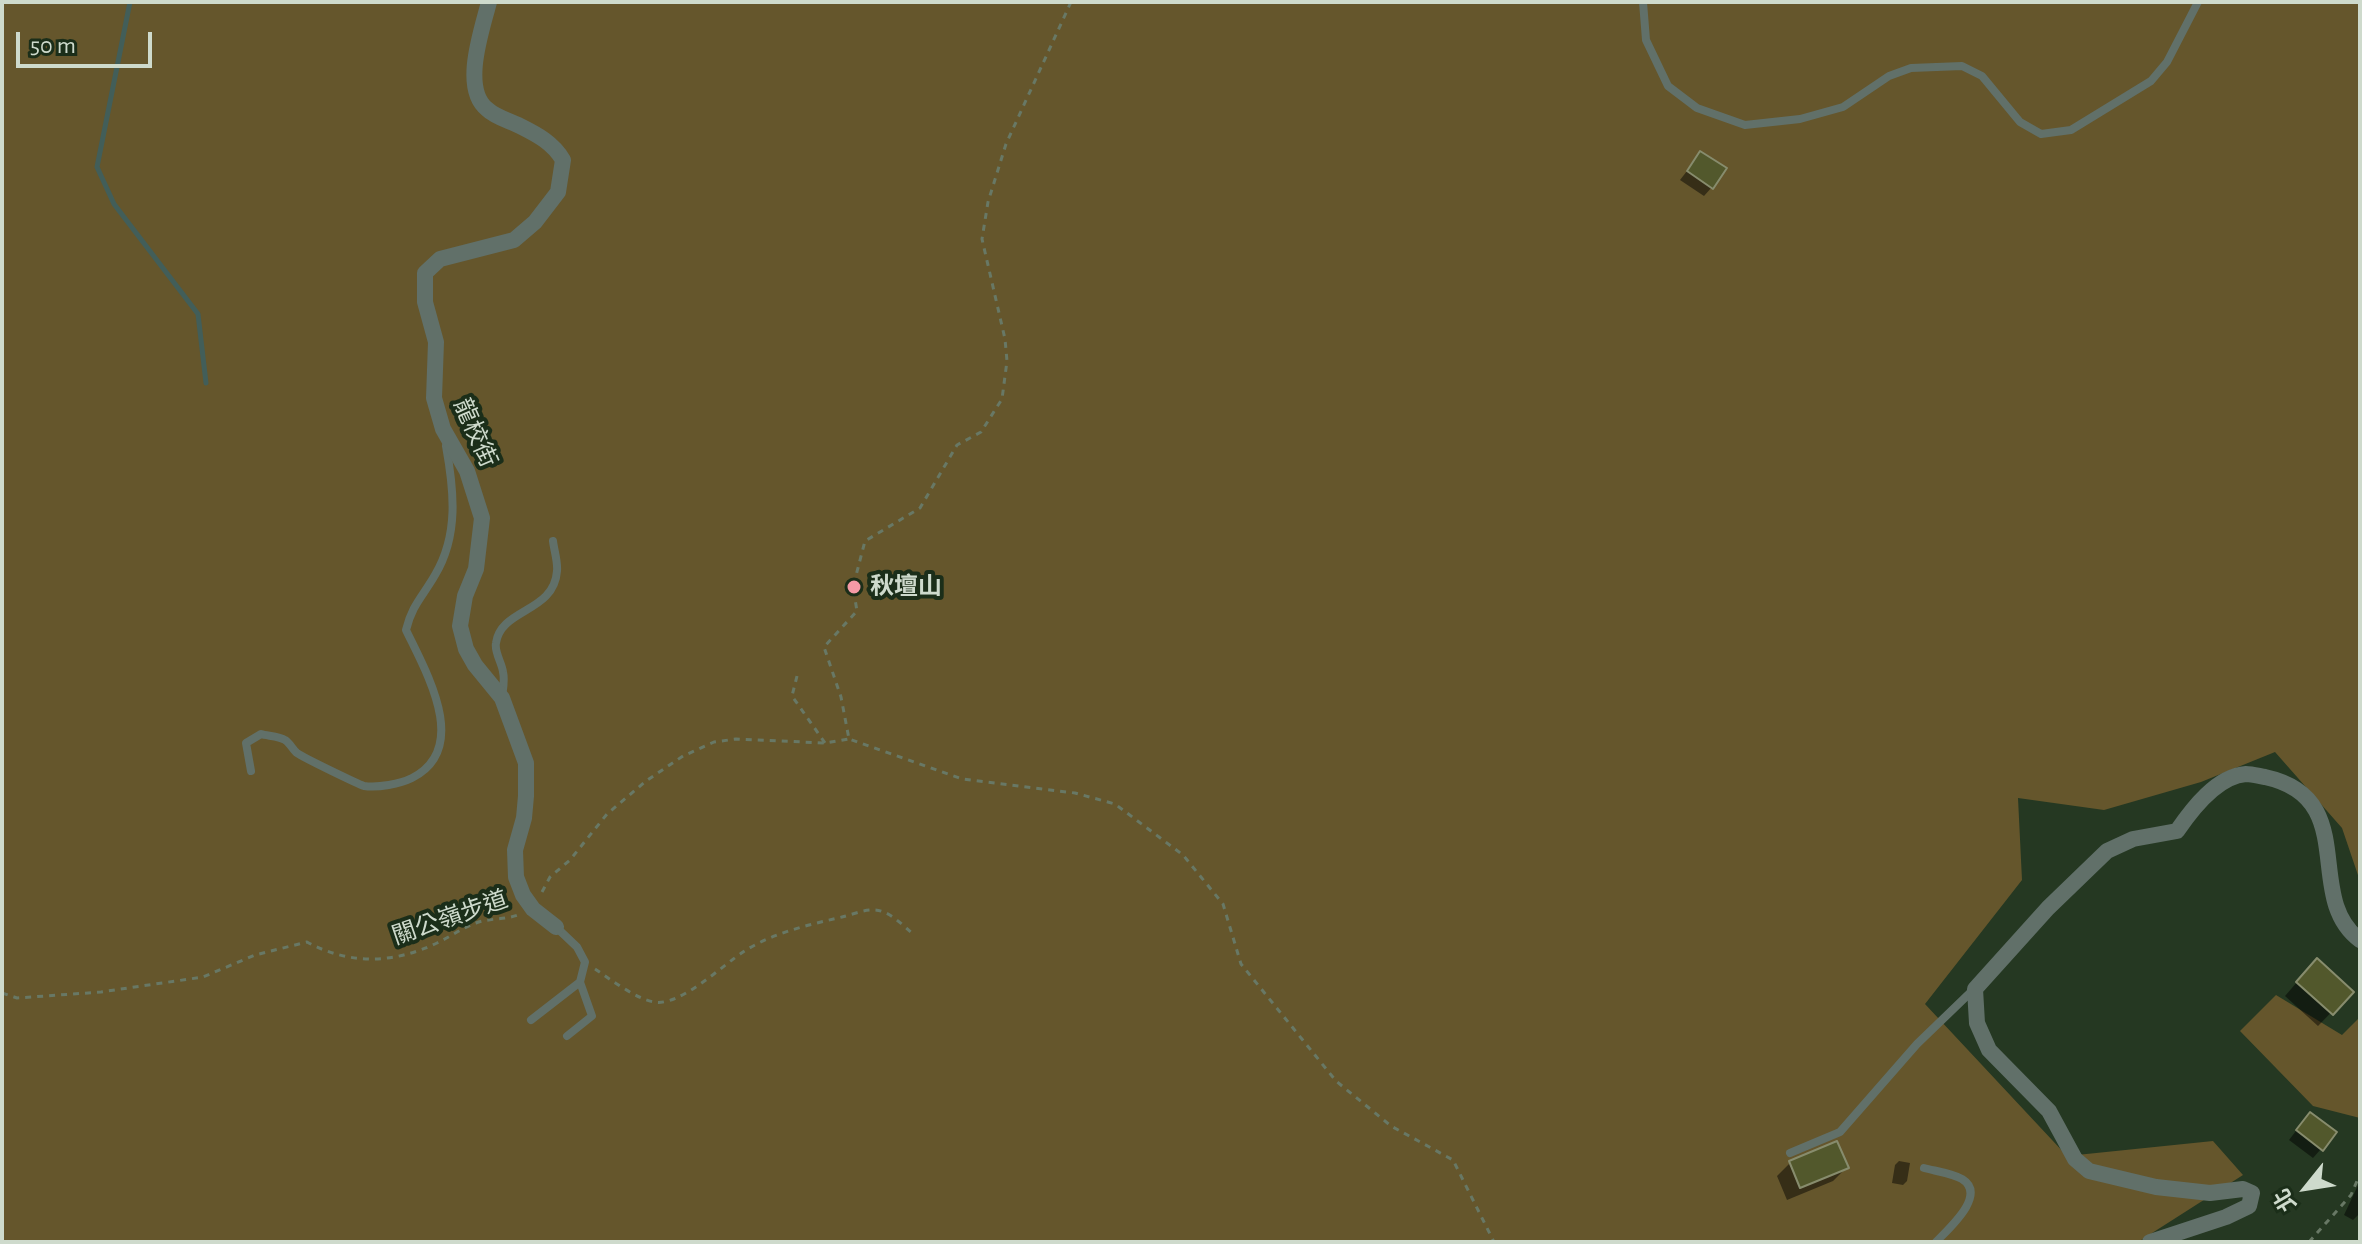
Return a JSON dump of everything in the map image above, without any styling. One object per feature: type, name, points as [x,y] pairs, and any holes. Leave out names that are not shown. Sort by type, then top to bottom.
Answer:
[{"type":"street","name":"龍校街","points":[[489,2],[475,63],[474,89],[486,109],[538,135],[555,148],[563,160],[558,192],[535,222],[514,240],[440,259],[425,273],[425,302],[436,342],[434,398],[443,429],[467,471],[482,518],[476,569],[465,596],[460,626],[466,649],[475,665],[502,698],[526,763],[524,818],[515,850],[516,877],[533,909],[556,927]]},
{"type":"street","points":[[2150,1242],[2226,1217],[2249,1206],[2252,1193],[2243,1189],[2210,1193],[2156,1187],[2089,1171],[2075,1159],[2049,1111],[1989,1050],[1977,1023],[1975,989],[2048,908],[2107,851],[2133,839],[2177,831],[2197,802],[2219,785],[2246,774],[2279,780],[2312,795],[2320,806],[2329,823],[2341,921],[2360,940]]},
{"type":"lane","points":[[1643,2],[1646,40],[1668,86],[1697,108],[1745,125],[1800,119],[1843,107],[1889,76],[1911,68],[1962,66],[1982,76],[2020,122],[2041,134],[2071,130],[2151,81],[2167,62],[2198,2]]},
{"type":"lane","points":[[251,771],[246,743],[261,734],[285,740],[297,753],[363,786],[408,780],[427,770],[437,751],[443,727],[430,679],[406,630],[410,613],[435,576],[447,551],[453,523],[453,484],[443,429]]},
{"type":"lane","points":[[502,698],[504,674],[495,644],[502,627],[512,617],[538,604],[550,591],[557,572],[553,541]]},
{"type":"lane","points":[[556,927],[577,947],[585,962],[580,982],[592,1016],[567,1036]]},
{"type":"lane","points":[[531,1020],[580,982]]},
{"type":"lane","points":[[1790,1153],[1840,1132],[1917,1044],[1975,989]]},
{"type":"lane","points":[[1924,1168],[1963,1180],[1970,1190],[1970,1200],[1936,1242]]},
{"type":"path","points":[[1071,2],[1006,144],[988,202],[982,239],[1005,339],[1007,361],[1002,399],[981,432],[957,445],[920,508],[865,541],[854,587],[857,611],[824,647],[841,697],[849,739],[962,779],[1075,793],[1115,804],[1183,855],[1223,904],[1241,964],[1336,1081],[1391,1126],[1453,1160],[1494,1242]]},
{"type":"path","points":[[797,676],[792,696],[825,743]]},
{"type":"path","name":"關公嶺步道","points":[[2,993],[17,998],[101,992],[203,977],[255,955],[307,942],[326,953],[363,961],[395,958],[433,945],[477,923],[510,918],[533,909],[550,877],[585,844],[607,814],[646,781],[683,756],[714,742],[736,739],[825,743],[849,739]]},
{"type":"path","points":[[585,962],[622,987],[653,1002],[669,1001],[684,994],[747,949],[814,924],[872,910],[888,913],[913,934]]},
{"type":"path","points":[[2309,1242],[2351,1195],[2360,1174]]},
{"type":"shaded area","points":[[2,2],[2360,2],[2360,881],[2342,828],[2275,752],[2201,782],[2104,810],[2018,798],[2022,880],[1925,1004],[2067,1156],[2213,1141],[2243,1175],[2138,1242],[2,1242]]},
{"type":"shaded area","points":[[2276,995],[2342,1035],[2360,1017],[2360,1118],[2313,1106],[2240,1031]]},
{"type":"building","points":[[1700,151],[1727,168],[1713,189],[1687,171]]},
{"type":"building","points":[[2317,958],[2354,992],[2333,1015],[2296,982]]},
{"type":"building","points":[[2310,1112],[2337,1132],[2323,1151],[2296,1130]]},
{"type":"building","points":[[1837,1141],[1849,1168],[1800,1188],[1789,1161]]},
{"type":"waterway","points":[[130,2],[97,167],[114,204],[198,314],[206,383]]},
{"type":"place","name":"秋壇山","points":[[854,587]]}]
